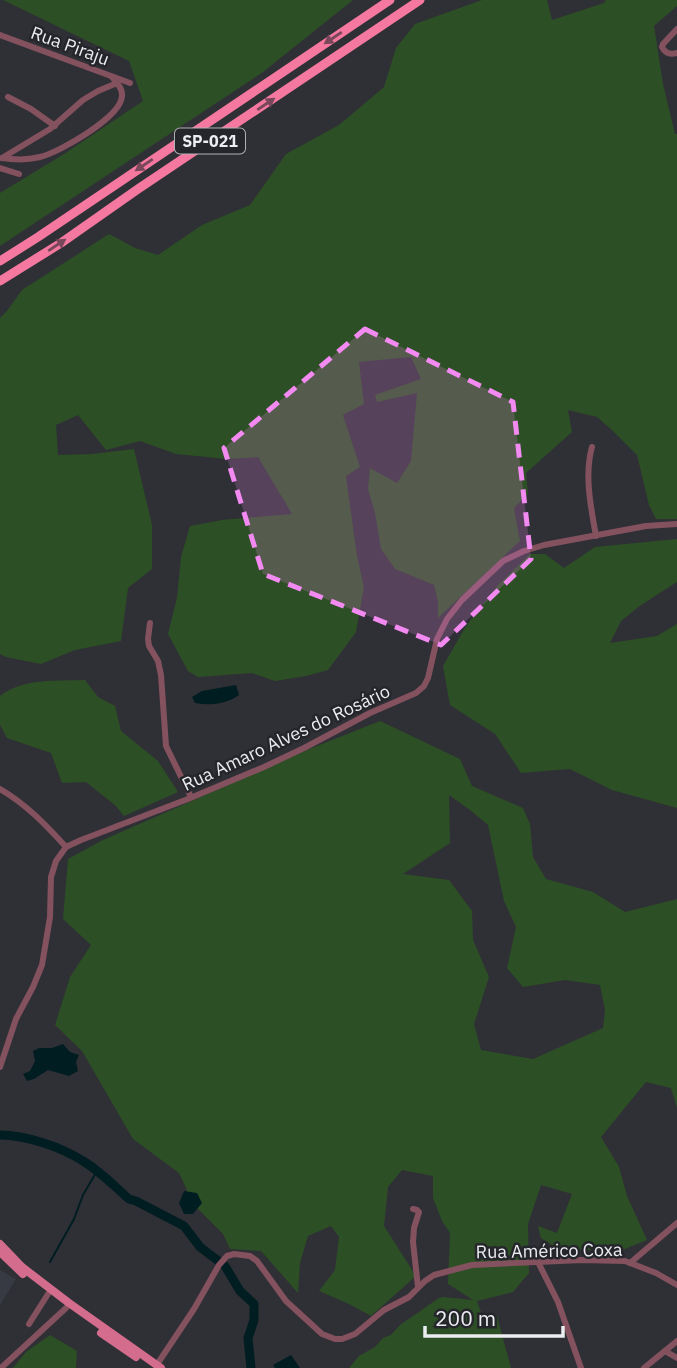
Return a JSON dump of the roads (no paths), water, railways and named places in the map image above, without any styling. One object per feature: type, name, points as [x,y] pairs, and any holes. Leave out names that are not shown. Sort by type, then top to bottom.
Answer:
[{"type":"highway","name":"SP-021","points":[[0,261],[390,0]]},
{"type":"highway","name":"SP-021","points":[[0,282],[420,0]]},
{"type":"main road","points":[[0,1244],[81,1316],[156,1367]]},
{"type":"main road","points":[[0,1252],[10,1264],[66,1308],[81,1316]]},
{"type":"street","points":[[677,29],[662,47],[669,54],[677,53]]},
{"type":"street","points":[[1,44],[2,36]]},
{"type":"street","name":"Rua Piraju","points":[[2,36],[114,80],[130,83]]},
{"type":"street","points":[[114,80],[121,90],[121,101],[86,135],[37,158],[1,158],[55,125],[83,100],[114,80]]},
{"type":"street","points":[[8,97],[55,125]]},
{"type":"street","points":[[0,168],[19,174]]},
{"type":"street","points":[[592,447],[588,465],[591,512],[596,536]]},
{"type":"street","name":"Rua Amaro Alves do Rosário","points":[[66,847],[288,756],[370,713],[416,693],[428,678],[437,639],[447,619],[462,600],[503,561],[537,547],[646,526],[677,524]]},
{"type":"street","points":[[150,623],[149,646],[158,661],[161,675],[166,746],[191,797]]},
{"type":"street","points":[[0,789],[21,803],[66,847],[52,873],[50,916],[41,965],[33,988],[16,1019],[0,1067]]},
{"type":"street","points":[[416,1221],[414,1242],[418,1287]]},
{"type":"street","points":[[630,1263],[677,1223]]},
{"type":"street","name":"Rua Américo Coxa","points":[[156,1367],[222,1262],[234,1254],[250,1256],[257,1261],[286,1301],[321,1334],[335,1339],[355,1334],[384,1310],[409,1297],[434,1275],[472,1265],[582,1260],[630,1263],[664,1276],[677,1285]]},
{"type":"street","points":[[538,1262],[558,1302],[581,1368]]},
{"type":"street","points":[[29,1324],[48,1294]]},
{"type":"street","points":[[1,1368],[66,1308]]},
{"type":"street","points":[[643,1368],[677,1341]]},
{"type":"street","points":[[665,1351],[677,1358]]},
{"type":"water","points":[[236,685],[239,695],[224,702],[195,703],[192,697],[202,691]]},
{"type":"water","points":[[63,1044],[70,1052],[79,1055],[76,1062],[78,1071],[69,1076],[48,1070],[27,1081],[23,1074],[30,1071],[35,1061],[33,1051]]},
{"type":"water","points":[[184,1191],[197,1193],[202,1203],[193,1214],[184,1214],[179,1203]]},
{"type":"water","points":[[291,1355],[300,1368],[275,1368],[273,1365]]},
{"type":"waterway","points":[[0,1135],[32,1140],[74,1156],[95,1169],[129,1199],[184,1226],[200,1247],[225,1266],[240,1291],[254,1304],[254,1320],[248,1338],[251,1368]]},
{"type":"waterway","points":[[50,1262],[97,1171]]}]
